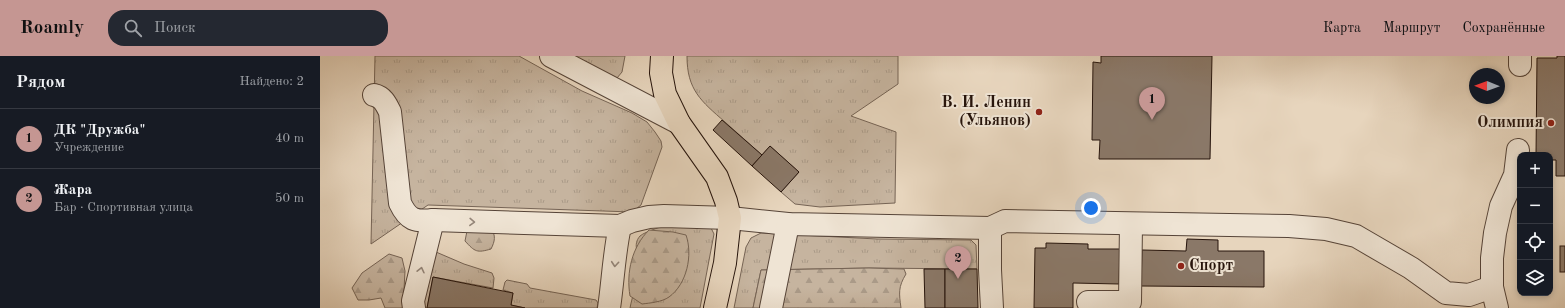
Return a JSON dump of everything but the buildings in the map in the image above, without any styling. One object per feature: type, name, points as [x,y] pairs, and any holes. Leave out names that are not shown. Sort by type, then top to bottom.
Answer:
[{"type":"main road","points":[[662,56],[661,72],[665,94],[679,123],[717,177],[726,201],[730,218],[725,263],[715,308]]},
{"type":"street","points":[[551,56],[679,123]]},
{"type":"street","points":[[374,95],[379,96],[384,101],[390,112],[400,203],[405,213],[418,221],[433,220],[620,226],[632,221],[649,217],[730,218],[788,224],[990,228],[1006,221],[1260,225],[1326,229],[1356,236],[1411,268],[1467,308]]},
{"type":"street","points":[[1497,308],[1492,287],[1492,258],[1495,233],[1501,206],[1515,175],[1518,150]]},
{"type":"street","points":[[414,308],[413,301],[433,220]]},
{"type":"street","points":[[771,308],[788,224]]},
{"type":"street","points":[[1088,302],[1130,302],[1131,224]]},
{"type":"street","points":[[609,308],[616,245],[620,226]]},
{"type":"street","points":[[990,228],[992,308]]},
{"type":"street","points":[[1446,293],[1469,295],[1492,287]]},
{"type":"green space","points":[[375,56],[519,56],[582,91],[632,113],[647,122],[661,141],[662,147],[641,205],[632,212],[428,205],[371,244]]},
{"type":"green space","points":[[572,56],[625,56],[622,72],[617,78],[614,78]]},
{"type":"green space","points":[[687,56],[898,56],[898,84],[851,116],[896,132],[895,203],[820,207],[795,204],[781,192],[799,172],[770,146],[762,155],[702,101],[690,78]]},
{"type":"green space","points":[[672,223],[711,228],[714,234],[700,308],[630,308],[640,267],[636,243],[640,236],[646,232]]},
{"type":"green space","points":[[491,228],[494,238],[491,249],[476,251],[465,241],[467,231]]},
{"type":"green space","points":[[649,230],[673,232],[686,235],[689,251],[687,269],[680,285],[675,291],[663,300],[642,304],[630,296],[629,278],[634,252],[638,244]]},
{"type":"green space","points":[[761,233],[877,239],[971,240],[976,245],[977,269],[869,268],[761,270],[753,308],[734,308],[746,247],[751,238]]},
{"type":"green space","points":[[436,252],[464,264],[492,273],[494,278],[493,288],[433,277],[427,308],[418,308]]},
{"type":"green space","points":[[389,254],[402,258],[405,271],[403,308],[385,308],[381,298],[358,300],[352,288],[362,273]]},
{"type":"green space","points":[[869,268],[904,269],[906,274],[900,290],[901,308],[753,308],[761,270]]},
{"type":"green space","points":[[507,280],[527,284],[530,288],[596,300],[598,303],[597,308],[525,308],[511,305],[513,293],[503,290]]},
{"type":"place","name":"В. И. Ленин (Ульянов)","points":[[1039,112]]},
{"type":"place","name":"ДК \"Дружба\"","points":[[1152,120]]},
{"type":"place","name":"Олимпия","points":[[1551,123]]},
{"type":"place","name":"Спорт","points":[[1181,266]]},
{"type":"place","name":"Жара","points":[[958,279]]}]
